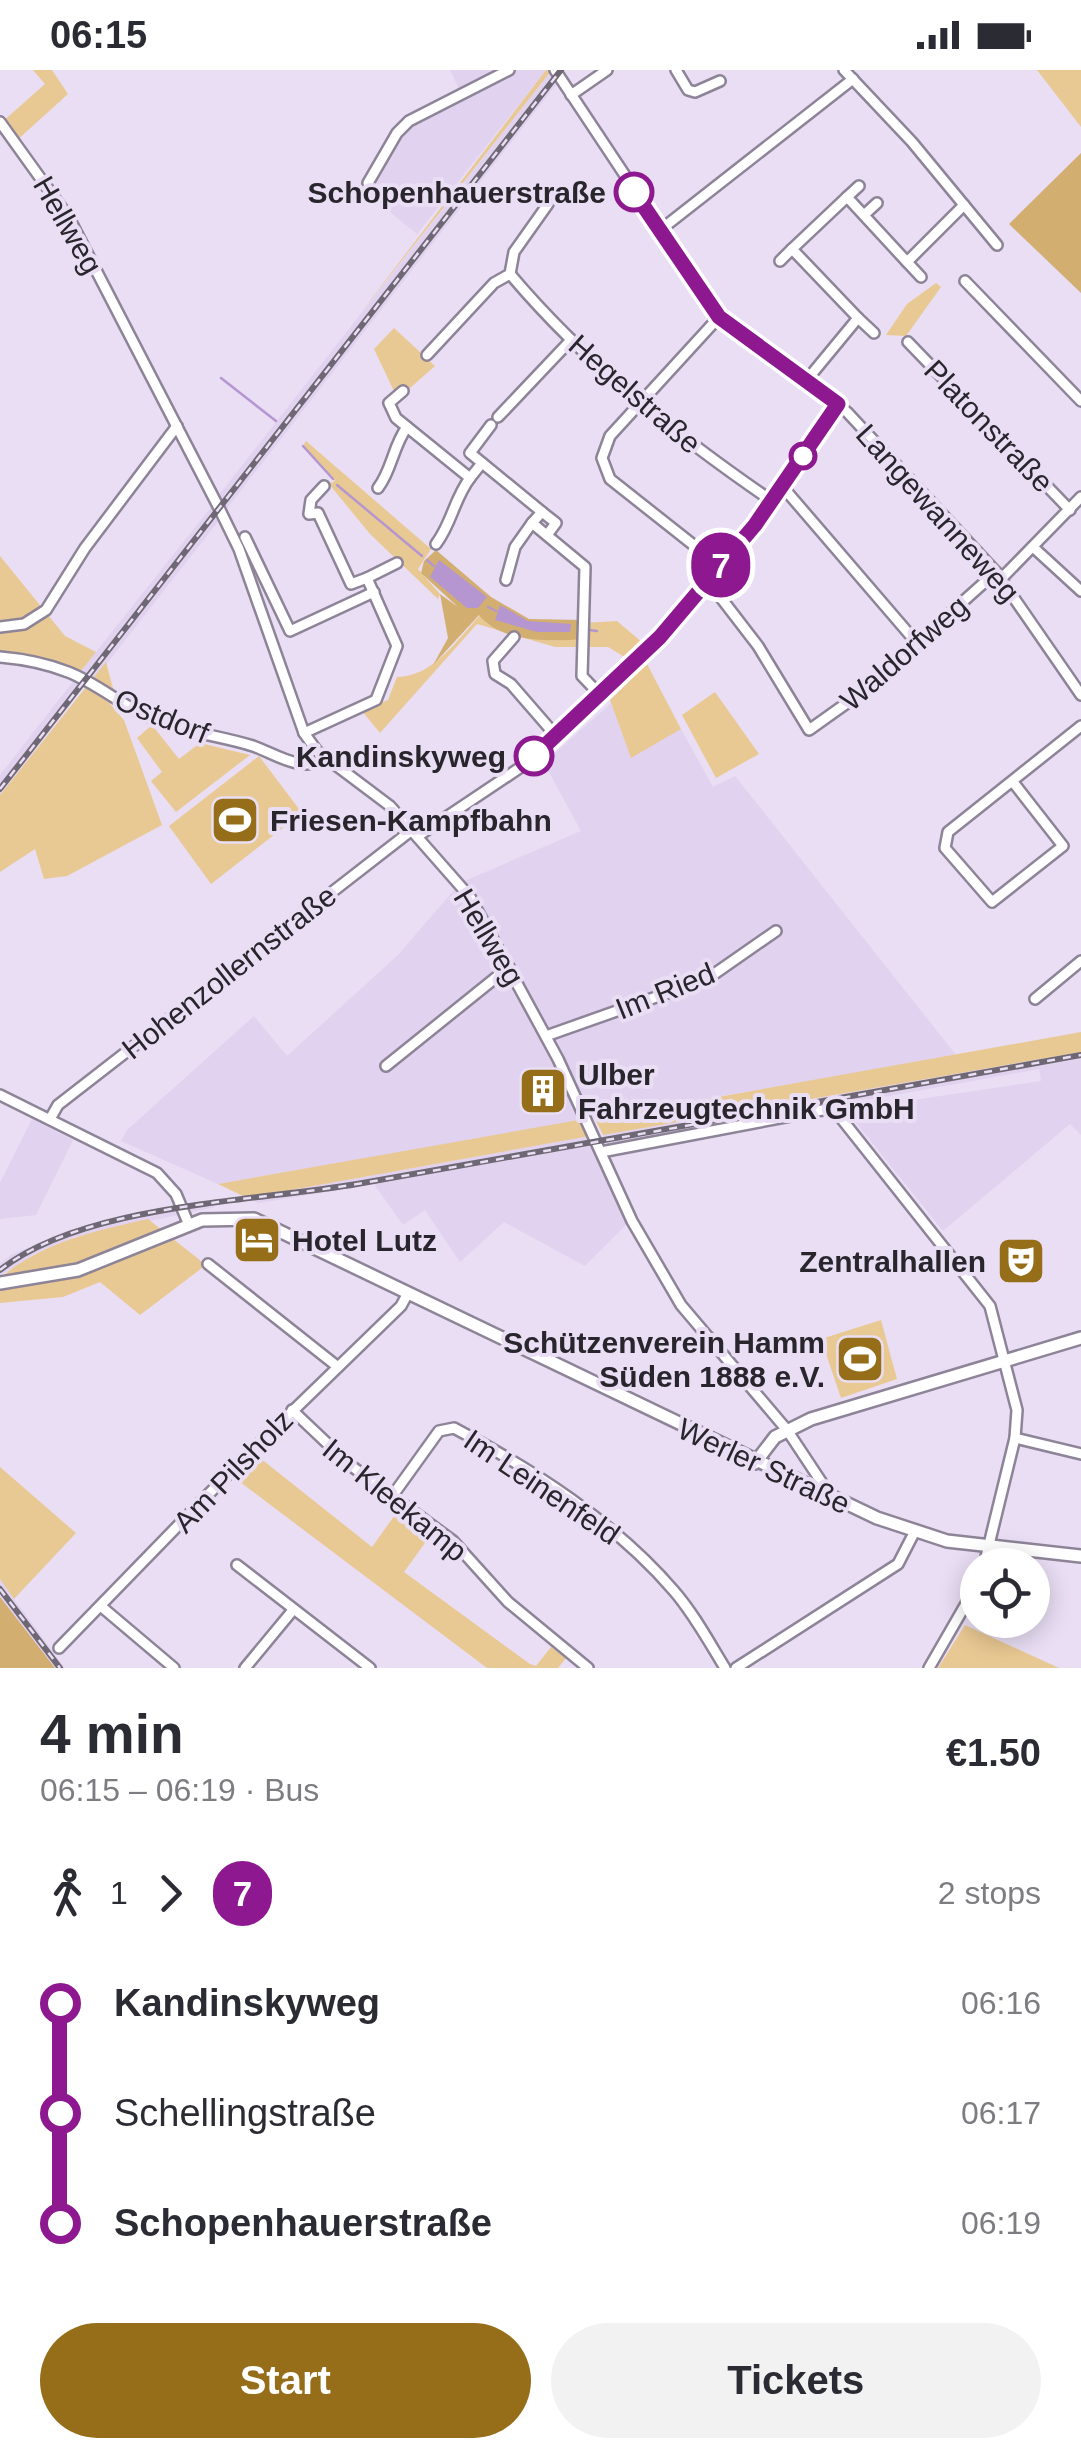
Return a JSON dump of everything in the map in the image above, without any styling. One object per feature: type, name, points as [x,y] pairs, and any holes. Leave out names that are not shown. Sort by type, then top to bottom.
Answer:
[{"type":"main road","name":"Werler Straße","points":[[0,1283],[78,1270],[188,1225],[215,1218],[254,1219],[833,1499],[915,1531],[989,1547],[1081,1556]]},
{"type":"main road","points":[[755,1463],[766,1446],[787,1430],[839,1410],[1081,1338]]},
{"type":"street","points":[[368,183],[403,126],[509,70]]},
{"type":"street","name":"Langewanneweg","points":[[555,70],[719,317],[838,404],[999,575],[1081,696]]},
{"type":"street","points":[[572,96],[607,70]]},
{"type":"street","points":[[676,70],[688,90],[695,92],[720,82]]},
{"type":"street","points":[[844,70],[997,245]]},
{"type":"street","points":[[659,231],[854,79]]},
{"type":"street","name":"Hellweg","points":[[0,122],[52,188],[239,549],[304,733],[326,758],[374,793],[415,833],[470,897],[546,1036],[632,1221],[681,1305],[787,1430],[833,1499]]},
{"type":"street","points":[[780,261],[859,186]]},
{"type":"street","points":[[847,197],[921,277]]},
{"type":"street","points":[[864,215],[876,203]]},
{"type":"street","points":[[427,355],[494,283],[510,274],[514,252],[548,204]]},
{"type":"street","points":[[907,262],[964,205]]},
{"type":"street","points":[[792,249],[874,333]]},
{"type":"street","name":"Hegelstraße","points":[[510,274],[571,340],[680,438],[772,501]]},
{"type":"street","points":[[965,281],[1081,401]]},
{"type":"street","points":[[719,317],[606,441],[602,458],[605,471],[635,501],[720,566]]},
{"type":"street","points":[[806,381],[858,318]]},
{"type":"street","points":[[458,467],[571,340]]},
{"type":"street","name":"Platonstraße","points":[[908,342],[1070,510]]},
{"type":"street","points":[[403,392],[389,402],[407,427],[470,478]]},
{"type":"street","name":"Hohenzollernstraße","points":[[50,1119],[58,1106],[415,833],[557,737],[602,696],[708,582],[772,501],[838,404]]},
{"type":"street","points":[[0,626],[24,624],[46,610],[85,548],[177,426]]},
{"type":"street","points":[[378,488],[386,478],[394,444],[407,427]]},
{"type":"street","points":[[470,453],[556,523],[547,534]]},
{"type":"street","points":[[436,544],[449,527],[457,495],[482,463]]},
{"type":"street","points":[[324,486],[311,500],[309,514],[318,513],[358,600]]},
{"type":"street","points":[[782,486],[916,642]]},
{"type":"street","name":"Waldorfweg","points":[[708,582],[758,646],[809,730],[861,693],[916,642],[1033,547],[1081,497]]},
{"type":"street","points":[[506,580],[515,547],[542,512]]},
{"type":"street","points":[[532,523],[585,567],[582,676],[602,696]]},
{"type":"street","points":[[245,537],[290,631],[374,592]]},
{"type":"street","points":[[1033,547],[1081,590]]},
{"type":"street","points":[[351,584],[397,563]]},
{"type":"street","points":[[304,733],[376,700],[382,692],[397,646],[366,578]]},
{"type":"street","points":[[514,637],[492,661],[495,674],[511,684],[557,737]]},
{"type":"street","name":"Ostdorf","points":[[0,657],[34,660],[69,672],[130,708],[206,738],[253,746],[293,764],[319,763],[326,758]]},
{"type":"street","points":[[1013,782],[1062,842],[1057,853],[992,902],[945,848],[945,837],[1081,726]]},
{"type":"street","name":"Im Ried","points":[[546,1036],[707,979],[776,931]]},
{"type":"street","points":[[1036,999],[1081,961]]},
{"type":"street","points":[[386,1066],[509,966]]},
{"type":"street","points":[[0,1094],[157,1173],[176,1194],[188,1225]]},
{"type":"street","points":[[601,1152],[834,1108],[984,1293],[1015,1396],[1014,1438],[989,1547]]},
{"type":"street","points":[[208,1264],[338,1366]]},
{"type":"street","name":"Am Pilsholz","points":[[59,1648],[94,1611],[103,1608],[292,1410],[402,1306],[408,1293]]},
{"type":"street","name":"Im Kleekamp","points":[[292,1410],[350,1465],[453,1541],[522,1614],[588,1668]]},
{"type":"street","name":"Im Leinenfeld","points":[[393,1496],[438,1431],[454,1428],[535,1475],[625,1543],[678,1596],[725,1668]]},
{"type":"street","points":[[1014,1438],[1081,1454]]},
{"type":"street","points":[[736,1668],[898,1564],[915,1531]]},
{"type":"street","points":[[237,1566],[370,1668]]},
{"type":"street","points":[[103,1608],[174,1668]]},
{"type":"street","points":[[246,1668],[293,1610]]},
{"type":"street","points":[[929,1668],[960,1614]]},
{"type":"shaded area","points":[[33,70],[52,70],[68,94],[15,142],[1,123],[45,84]]},
{"type":"shaded area","points":[[450,70],[546,70],[417,234],[365,192],[393,134],[460,91]]},
{"type":"shaded area","points":[[546,70],[551,71],[359,315]]},
{"type":"shaded area","points":[[1037,70],[1081,70],[1081,127]]},
{"type":"shaded area","points":[[551,71],[558,82],[225,511],[215,500]]},
{"type":"shaded area","points":[[1081,153],[1081,293],[1009,224]]},
{"type":"shaded area","points":[[936,283],[941,287],[906,336],[886,335],[907,304]]},
{"type":"shaded area","points":[[394,328],[435,366],[410,388],[394,391],[374,349]]},
{"type":"shaded area","points":[[306,441],[431,549],[418,569],[440,594],[438,599],[370,534],[329,484],[335,481],[303,446]]},
{"type":"shaded area","points":[[213,505],[220,519],[93,681],[80,672]]},
{"type":"shaded area","points":[[436,550],[491,597],[529,619],[583,620],[582,639],[542,640],[512,635],[499,631],[479,615],[433,665],[448,638],[440,594],[458,607],[421,573],[424,561]]},
{"type":"shaded area","points":[[0,556],[65,636],[96,652],[80,672],[31,657],[0,655]]},
{"type":"shaded area","points":[[439,560],[487,597],[478,608],[467,608],[430,577]]},
{"type":"shaded area","points":[[500,605],[528,621],[571,624],[570,632],[537,632],[495,620]]},
{"type":"shaded area","points":[[480,615],[502,631],[477,624],[380,733],[362,711],[388,700],[397,677],[433,664]]},
{"type":"shaded area","points":[[617,621],[643,643],[628,659],[608,647],[555,647],[520,637],[582,638],[583,623]]},
{"type":"shaded area","points":[[106,662],[115,696],[110,704],[124,720],[162,825],[67,876],[44,879],[35,849],[0,872],[0,795]]},
{"type":"shaded area","points":[[647,664],[681,729],[631,758],[610,700]]},
{"type":"shaded area","points":[[75,679],[85,685],[0,795],[0,775]]},
{"type":"shaded area","points":[[715,692],[759,754],[716,778],[682,715]]},
{"type":"shaded area","points":[[611,703],[631,757],[681,729],[713,787],[735,776],[956,1055],[218,1184],[121,1141],[127,1130],[254,1016],[287,1056],[398,955],[460,883],[581,831],[544,763]]},
{"type":"shaded area","points":[[152,725],[179,759],[200,743],[250,755],[176,812],[151,781],[162,772],[137,738]]},
{"type":"shaded area","name":"Friesen-Kampfbahn","points":[[259,756],[302,813],[211,884],[169,826]]},
{"type":"shaded area","points":[[1081,1032],[1081,1052],[603,1135],[595,1119]]},
{"type":"shaded area","points":[[1081,1052],[1081,1135],[1070,1124],[943,1231],[853,1119],[900,1102],[1041,1081],[1039,1069],[607,1147],[603,1135]]},
{"type":"shaded area","points":[[32,1119],[73,1140],[36,1215],[0,1219],[0,1183]]},
{"type":"shaded area","points":[[584,1119],[590,1136],[247,1198],[218,1184]]},
{"type":"shaded area","points":[[590,1136],[630,1221],[585,1266],[504,1222],[460,1262],[425,1210],[403,1225],[374,1184],[259,1203],[247,1198]]},
{"type":"shaded area","points":[[204,1201],[215,1207],[75,1237],[38,1252],[0,1276],[0,1264],[11,1255],[69,1230]]},
{"type":"shaded area","points":[[148,1219],[206,1265],[140,1315],[100,1282],[63,1297],[0,1303],[0,1278],[34,1255],[89,1233]]},
{"type":"shaded area","name":"Schützenverein Hamm Süden 1888 e.V.","points":[[881,1320],[897,1379],[841,1398],[821,1339]]},
{"type":"shaded area","points":[[255,1454],[372,1547],[400,1508],[433,1532],[404,1572],[530,1664],[536,1666],[551,1647],[566,1658],[558,1668],[487,1668],[232,1476]]},
{"type":"shaded area","points":[[0,1467],[76,1533],[14,1599],[0,1579]]},
{"type":"shaded area","points":[[0,1579],[65,1668],[55,1668],[20,1628],[0,1597]]},
{"type":"shaded area","points":[[0,1597],[55,1668],[0,1668]]},
{"type":"shaded area","points":[[960,1633],[960,1638],[993,1638],[1059,1668],[938,1668]]},
{"type":"waterway","points":[[221,378],[276,421]]},
{"type":"waterway","points":[[303,446],[333,479]]},
{"type":"waterway","points":[[337,485],[422,556]]},
{"type":"waterway","points":[[427,560],[434,566]]},
{"type":"waterway","points":[[488,607],[496,611]]},
{"type":"waterway","points":[[589,630],[597,631]]},
{"type":"railway","points":[[0,789],[561,70]]},
{"type":"railway","points":[[0,1270],[35,1248],[76,1231],[171,1209],[357,1184],[1081,1055]]},
{"type":"railway","points":[[0,1589],[60,1668]]},
{"type":"bus line","name":"7","points":[[534,756],[581,716],[660,637],[755,525],[838,404],[719,317],[634,192]]},
{"type":"place","name":"Schopenhauerstraße","points":[[634,192]]},
{"type":"place","name":"Kandinskyweg","points":[[534,756]]},
{"type":"place","name":"Friesen-Kampfbahn","points":[[235,820]]},
{"type":"place","name":"Ulber Fahrzeugtechnik GmbH","points":[[543,1091]]},
{"type":"place","name":"Hotel Lutz","points":[[257,1240]]},
{"type":"place","name":"Zentralhallen","points":[[1021,1261]]},
{"type":"place","name":"Schützenverein Hamm Süden 1888 e.V.","points":[[860,1359]]}]
